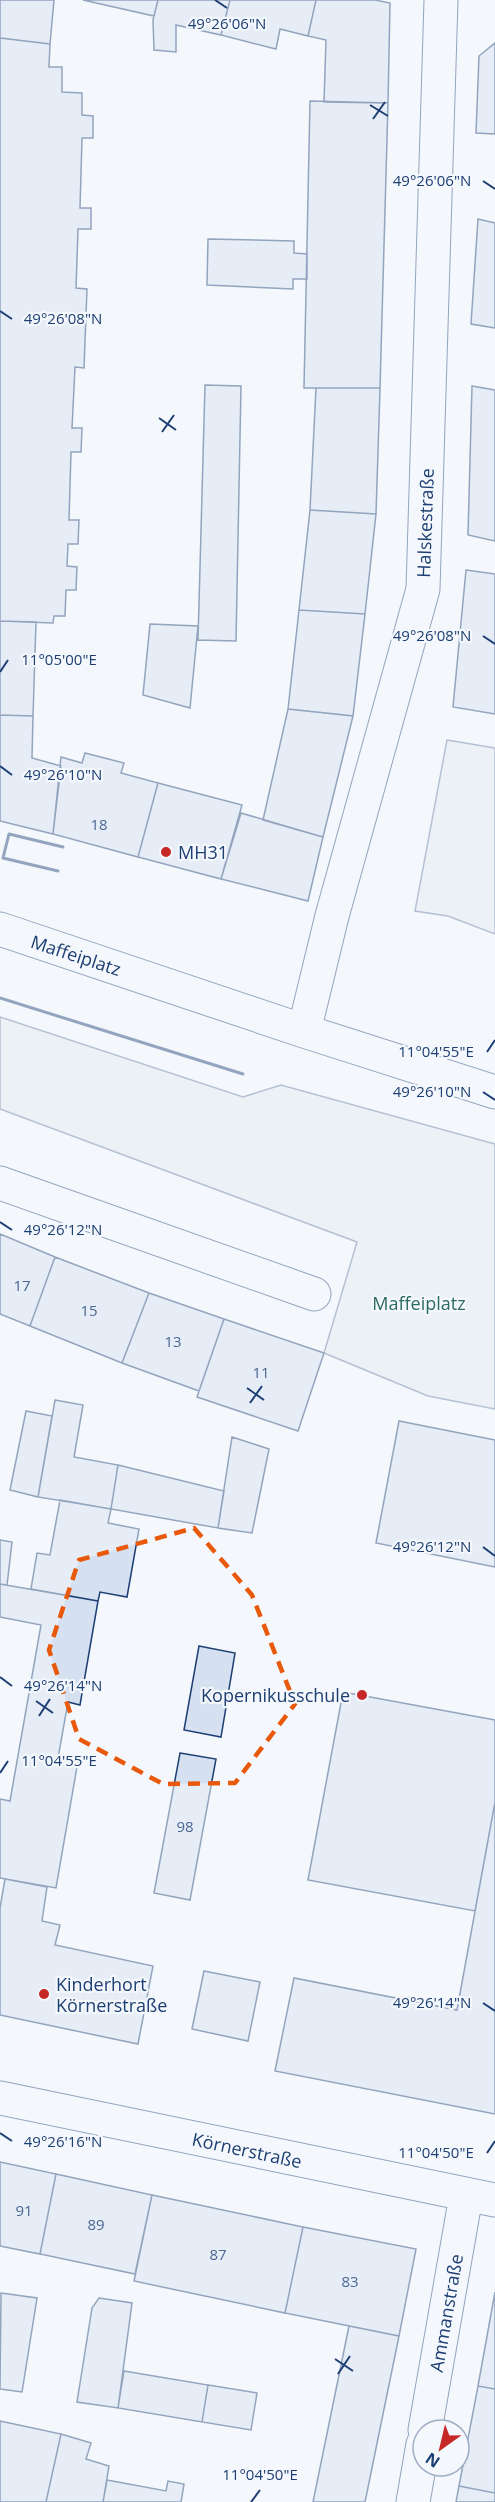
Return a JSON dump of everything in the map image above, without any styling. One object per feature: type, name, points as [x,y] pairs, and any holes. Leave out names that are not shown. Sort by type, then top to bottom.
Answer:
[{"type":"street","name":"Halskestraße","points":[[304,1031],[332,916],[423,589],[441,0]]},
{"type":"street","name":"Maffeiplatz","points":[[0,929],[495,1092]]},
{"type":"street","points":[[0,1183],[314,1294]]},
{"type":"street","name":"Körnerstraße","points":[[0,2098],[480,2198]]},
{"type":"street","name":"Ammanstraße","points":[[428,2418],[480,2198]]},
{"type":"street","points":[[413,2502],[417,2478]]},
{"type":"highlighted area","points":[[194,1528],[252,1595],[295,1704],[235,1783],[163,1784],[79,1739],[49,1650],[79,1560]]},
{"type":"green space","name":"Maffeiplatz","points":[[0,1017],[243,1097],[281,1085],[495,1144],[495,1409],[428,1396],[324,1353],[357,1242],[0,1109]]},
{"type":"shaded area","points":[[447,740],[495,748],[495,934],[448,916],[415,911]]},
{"type":"building","points":[[0,0],[54,0],[50,44],[0,38]]},
{"type":"building","points":[[83,0],[158,0],[154,16]]},
{"type":"building","points":[[158,0],[230,0],[221,35],[176,25],[176,52],[154,50],[153,20]]},
{"type":"building","points":[[230,0],[316,0],[308,36],[280,29],[276,49],[221,35]]},
{"type":"building","points":[[316,0],[375,0],[390,3],[388,103],[324,102],[326,40],[308,36]]},
{"type":"building","points":[[0,38],[50,44],[49,67],[62,67],[62,92],[82,93],[82,115],[93,116],[93,138],[82,138],[80,208],[91,208],[91,229],[78,229],[76,288],[87,289],[84,368],[75,367],[72,428],[82,428],[81,452],[71,452],[69,520],[79,520],[78,544],[68,544],[67,566],[77,567],[76,590],[66,590],[65,616],[54,616],[53,623],[0,621]]},
{"type":"building","points":[[495,43],[495,134],[476,133],[479,56]]},
{"type":"building","points":[[310,101],[388,103],[380,388],[304,388]]},
{"type":"building","points":[[478,219],[495,223],[495,328],[471,324]]},
{"type":"building","points":[[208,239],[294,241],[294,253],[307,254],[307,279],[293,279],[293,289],[207,285]]},
{"type":"building","points":[[205,385],[241,386],[236,641],[198,640]]},
{"type":"building","points":[[472,386],[495,390],[495,541],[468,535]]},
{"type":"building","points":[[316,388],[380,388],[376,514],[310,510]]},
{"type":"building","points":[[310,510],[376,514],[365,614],[299,610]]},
{"type":"building","points":[[466,570],[495,574],[495,714],[453,707]]},
{"type":"building","points":[[299,610],[365,614],[353,716],[288,709]]},
{"type":"building","points":[[0,621],[36,622],[33,716],[0,715]]},
{"type":"building","points":[[150,624],[198,626],[190,708],[143,695]]},
{"type":"building","points":[[288,709],[353,716],[323,837],[263,820]]},
{"type":"building","points":[[0,715],[33,716],[32,758],[61,766],[53,834],[0,821]]},
{"type":"building","points":[[85,753],[124,763],[121,773],[158,783],[138,857],[53,834],[61,757],[82,763]]},
{"type":"building","points":[[158,783],[242,805],[221,879],[138,857]]},
{"type":"building","points":[[241,813],[323,837],[308,901],[221,879]]},
{"type":"building","points":[[0,1234],[55,1257],[30,1326],[0,1314]]},
{"type":"building","points":[[55,1257],[149,1293],[122,1363],[30,1326]]},
{"type":"building","points":[[149,1293],[224,1319],[199,1391],[122,1363]]},
{"type":"building","points":[[224,1319],[324,1353],[298,1431],[197,1397]]},
{"type":"building","points":[[55,1400],[83,1405],[74,1457],[118,1465],[111,1509],[38,1497]]},
{"type":"building","points":[[26,1411],[52,1416],[38,1497],[10,1490]]},
{"type":"building","points":[[399,1421],[495,1440],[495,1567],[376,1543]]},
{"type":"building","points":[[232,1437],[269,1449],[252,1533],[218,1528]]},
{"type":"building","points":[[118,1465],[224,1491],[218,1528],[111,1509]]},
{"type":"building","points":[[60,1500],[111,1509],[108,1523],[139,1529],[127,1597],[100,1592],[98,1601],[31,1589],[37,1553],[50,1555]]},
{"type":"building","points":[[0,1540],[12,1542],[7,1585],[0,1584]]},
{"type":"building","points":[[0,1584],[98,1601],[80,1705],[68,1702],[58,1758],[78,1761],[56,1888],[0,1878],[0,1799],[10,1801],[41,1625],[0,1617]]},
{"type":"building","points":[[199,1646],[235,1653],[221,1737],[184,1730]]},
{"type":"building","points":[[343,1692],[495,1720],[495,1802],[475,1911],[308,1880]]},
{"type":"building","points":[[180,1753],[216,1759],[190,1900],[154,1893]]},
{"type":"building","points":[[495,1802],[495,2114],[275,2071],[294,1978],[457,2010]]},
{"type":"building","points":[[5,1879],[47,1887],[42,1921],[60,1925],[55,1945],[153,1966],[138,2044],[0,2015],[0,1908]]},
{"type":"building","points":[[204,1971],[260,1982],[248,2041],[192,2029]]},
{"type":"building","points":[[0,2162],[56,2174],[40,2254],[0,2246]]},
{"type":"building","points":[[56,2174],[152,2195],[135,2274],[40,2254]]},
{"type":"building","points":[[152,2195],[303,2227],[285,2313],[134,2281]]},
{"type":"building","points":[[303,2227],[416,2249],[399,2336],[285,2313]]},
{"type":"building","points":[[495,2292],[495,2389],[478,2386]]},
{"type":"building","points":[[1,2293],[37,2298],[22,2392],[0,2389]]},
{"type":"building","points":[[99,2298],[132,2303],[118,2408],[77,2402],[92,2308]]},
{"type":"building","points":[[349,2326],[399,2336],[365,2502],[313,2502]]},
{"type":"building","points":[[124,2371],[208,2385],[202,2422],[118,2408]]},
{"type":"building","points":[[208,2385],[257,2393],[251,2430],[202,2422]]},
{"type":"building","points":[[478,2386],[495,2389],[495,2493],[459,2486],[461,2478],[471,2478],[471,2423]]},
{"type":"building","points":[[0,2421],[61,2434],[46,2502],[0,2502]]},
{"type":"building","points":[[61,2434],[91,2443],[86,2459],[109,2466],[103,2502],[46,2502]]},
{"type":"building","points":[[107,2480],[166,2491],[168,2481],[184,2484],[181,2502],[103,2502]]},
{"type":"building","points":[[459,2486],[495,2493],[495,2502],[456,2502]]},
{"type":"wall","points":[[58,871],[3,858],[9,834],[63,847]]},
{"type":"wall","points":[[0,998],[243,1074]]},
{"type":"place","name":"MH31","points":[[166,852]]},
{"type":"place","name":"Kopernikusschule","points":[[362,1695]]},
{"type":"place","name":"Kinderhort Körnerstraße","points":[[44,1994]]}]
